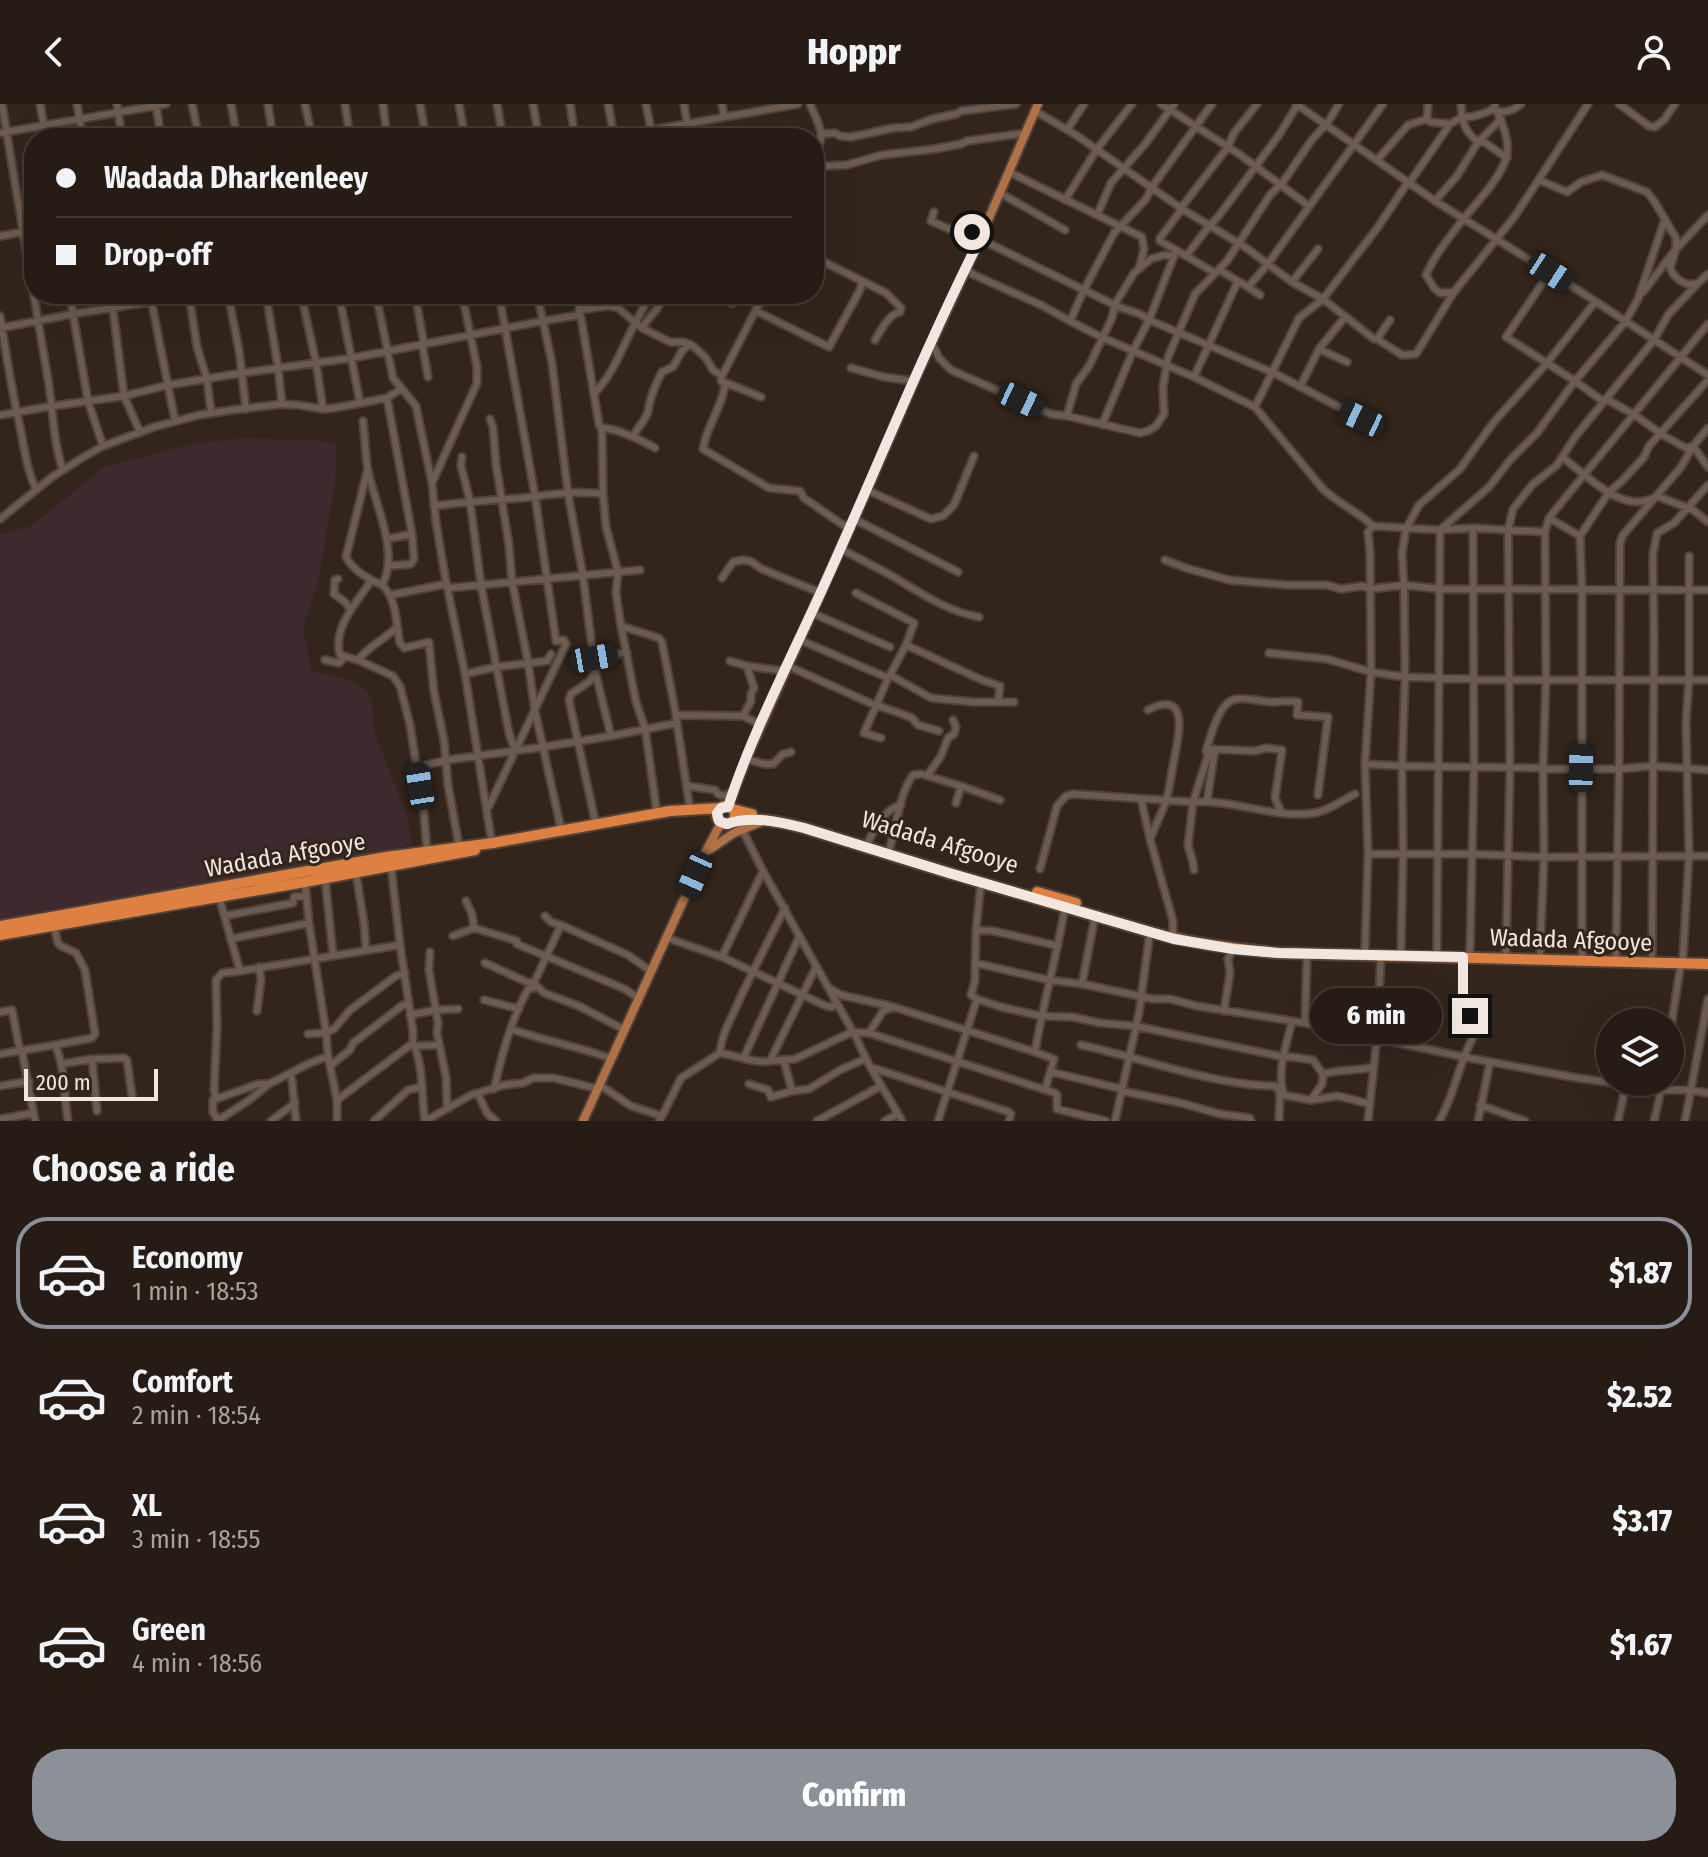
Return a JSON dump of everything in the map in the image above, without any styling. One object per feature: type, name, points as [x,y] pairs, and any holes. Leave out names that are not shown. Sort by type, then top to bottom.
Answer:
[{"type":"highway","name":"Wadada Afgooye","points":[[0,935],[356,873],[561,829],[690,809],[788,824],[1174,939],[1233,949],[1381,955],[1708,958]]},
{"type":"highway","name":"Wadada Afgooye","points":[[0,926],[309,870],[459,846],[492,845],[614,828],[672,815],[707,812],[752,814],[806,823],[1173,934],[1235,943],[1437,950],[1466,954],[1506,951],[1652,955],[1708,964]]},
{"type":"main road","points":[[583,1121],[725,815],[761,725],[1037,108]]},
{"type":"main road","points":[[705,853],[742,829],[763,821]]},
{"type":"street","points":[[2,104],[3,132],[24,244]]},
{"type":"street","points":[[40,104],[45,128]]},
{"type":"street","points":[[77,104],[81,128]]},
{"type":"street","points":[[3,132],[79,119],[118,108],[166,104]]},
{"type":"street","points":[[192,104],[197,128]]},
{"type":"street","points":[[231,104],[235,128]]},
{"type":"street","points":[[268,104],[272,128]]},
{"type":"street","points":[[305,104],[310,128]]},
{"type":"street","points":[[345,104],[349,128]]},
{"type":"street","points":[[383,104],[386,128]]},
{"type":"street","points":[[420,104],[424,128]]},
{"type":"street","points":[[459,104],[463,128]]},
{"type":"street","points":[[497,104],[501,128]]},
{"type":"street","points":[[533,104],[537,128]]},
{"type":"street","points":[[570,104],[574,128]]},
{"type":"street","points":[[608,104],[609,128]]},
{"type":"street","points":[[646,104],[651,128]]},
{"type":"street","points":[[684,104],[687,123]]},
{"type":"street","points":[[722,104],[724,117]]},
{"type":"street","points":[[661,128],[724,117],[758,107],[798,104]]},
{"type":"street","points":[[810,104],[820,128]]},
{"type":"street","points":[[824,134],[851,137],[911,127],[961,111],[1016,104]]},
{"type":"street","points":[[1067,130],[1084,104]]},
{"type":"street","points":[[1065,200],[1097,149],[1132,104]]},
{"type":"street","points":[[1161,104],[1172,107],[1309,206]]},
{"type":"street","points":[[1070,321],[1114,233],[1146,199],[1212,104]]},
{"type":"street","points":[[1175,253],[1160,238],[1257,104]]},
{"type":"street","points":[[1187,255],[1279,135],[1297,104],[1435,201],[1550,272],[1708,377],[1649,446],[1644,457],[1609,492],[1580,536],[1582,954]]},
{"type":"street","points":[[931,342],[939,358],[951,370],[1051,414],[1140,433],[1148,431],[1164,414],[1163,387],[1168,357],[1198,290],[1217,271],[1339,104]]},
{"type":"street","points":[[1248,287],[1383,104]]},
{"type":"street","points":[[1427,119],[1428,104]]},
{"type":"street","points":[[1461,104],[1465,129],[1478,142],[1484,142],[1507,158]]},
{"type":"street","points":[[1255,407],[1299,318],[1323,299],[1450,124],[1462,117],[1504,112],[1521,104]]},
{"type":"street","points":[[1037,108],[1181,208],[1238,243],[1292,282],[1323,299],[1374,339],[1402,355],[1416,354],[1454,292],[1515,216],[1588,104]]},
{"type":"street","points":[[1619,104],[1655,127],[1675,104]]},
{"type":"street","points":[[156,105],[159,128]]},
{"type":"street","points":[[1097,215],[1111,183],[1172,107]]},
{"type":"street","points":[[118,108],[121,128]]},
{"type":"street","points":[[1435,201],[1457,176],[1497,111]]},
{"type":"street","points":[[1454,292],[1440,293],[1426,275],[1430,265],[1489,188],[1507,158],[1508,144],[1497,111]]},
{"type":"street","points":[[1377,160],[1408,125],[1427,119]]},
{"type":"street","points":[[1427,119],[1450,124]]},
{"type":"street","points":[[824,167],[1025,133]]},
{"type":"street","points":[[1009,172],[1143,240],[1144,250],[1139,268],[1115,304],[1112,318],[1089,366],[1076,384],[1067,416]]},
{"type":"street","points":[[1539,180],[1567,192],[1581,182],[1602,175],[1647,192],[1676,238],[1670,268],[1672,274],[1688,284],[1698,283]]},
{"type":"street","points":[[1000,193],[1065,230]]},
{"type":"street","points":[[934,212],[931,221],[949,229],[957,227],[972,232],[980,239],[1084,290],[1271,372],[1362,419]]},
{"type":"street","points":[[1437,950],[1440,530],[1489,487],[1537,433],[1575,381],[1625,322],[1638,299],[1676,249],[1708,215]]},
{"type":"street","points":[[1638,299],[1665,219]]},
{"type":"street","points":[[0,236],[22,232]]},
{"type":"street","points":[[1292,282],[1318,249]]},
{"type":"street","points":[[1102,425],[1175,253]]},
{"type":"street","points":[[1139,268],[1151,259],[1164,255],[1187,255],[1260,295]]},
{"type":"street","points":[[824,262],[886,293],[901,308],[886,322],[875,340]]},
{"type":"street","points":[[966,267],[985,281],[1255,407],[1323,489],[1373,526],[1545,532]]},
{"type":"street","points":[[1550,272],[1506,337],[1661,434],[1686,448],[1693,446]]},
{"type":"street","points":[[1506,951],[1510,768],[1508,531],[1513,509],[1532,485],[1557,465],[1575,437],[1654,340],[1668,315],[1708,274]]},
{"type":"street","points":[[1194,377],[1238,281]]},
{"type":"street","points":[[756,311],[829,347],[862,282]]},
{"type":"street","points":[[1401,950],[1405,677],[1402,553],[1406,529],[1419,505],[1460,469],[1493,423],[1547,363],[1595,302]]},
{"type":"street","points":[[34,304],[63,470]]},
{"type":"street","points":[[72,304],[88,401],[103,446]]},
{"type":"street","points":[[112,304],[124,396],[140,432]]},
{"type":"street","points":[[1,328],[138,304]]},
{"type":"street","points":[[151,304],[175,421]]},
{"type":"street","points":[[190,304],[211,412]]},
{"type":"street","points":[[230,304],[246,409]]},
{"type":"street","points":[[268,304],[282,404]]},
{"type":"street","points":[[303,304],[323,409]]},
{"type":"street","points":[[341,304],[360,403]]},
{"type":"street","points":[[378,304],[393,378],[416,406],[432,483],[492,845]]},
{"type":"street","points":[[417,304],[428,377]]},
{"type":"street","points":[[432,483],[477,383],[478,372],[464,304]]},
{"type":"street","points":[[487,811],[566,644],[564,640],[556,641],[535,496],[501,304]]},
{"type":"street","points":[[539,304],[552,363],[595,671],[611,736]]},
{"type":"street","points":[[578,304],[602,430],[606,527],[618,572],[616,593],[621,626],[636,702],[645,728],[657,813]]},
{"type":"street","points":[[639,325],[644,307],[642,304]]},
{"type":"street","points":[[594,394],[614,368],[628,336],[659,304]]},
{"type":"street","points":[[721,378],[759,304]]},
{"type":"street","points":[[0,415],[278,367],[352,358],[609,306],[670,342],[690,344],[721,378],[725,385],[724,393],[703,449],[769,488],[800,491],[804,498],[843,525],[852,522],[958,572]]},
{"type":"street","points":[[0,316],[16,413],[30,476],[36,489]]},
{"type":"street","points":[[1300,387],[1319,349],[1345,317]]},
{"type":"street","points":[[1377,339],[1390,320]]},
{"type":"street","points":[[1540,953],[1544,857],[1545,532],[1549,518],[1708,324]]},
{"type":"street","points":[[634,436],[648,411],[654,395],[653,388],[662,372],[673,367],[690,344]]},
{"type":"street","points":[[1319,349],[1347,362]]},
{"type":"street","points":[[851,368],[873,375],[914,381]]},
{"type":"street","points":[[721,378],[761,397]]},
{"type":"street","points":[[1,515],[63,470],[103,446],[140,432],[211,412],[282,404],[323,409],[387,398],[401,389]]},
{"type":"street","points":[[387,398],[412,534],[413,562],[388,566]]},
{"type":"street","points":[[490,419],[495,437],[512,581],[535,711],[561,829]]},
{"type":"street","points":[[363,421],[368,469],[387,539],[388,566],[382,585]]},
{"type":"street","points":[[602,430],[610,428],[634,436],[655,448]]},
{"type":"street","points":[[1616,954],[1620,543],[1623,535],[1681,467],[1708,428]]},
{"type":"street","points":[[1693,446],[1708,467]]},
{"type":"street","points":[[867,490],[931,519],[943,516],[954,505],[974,456]]},
{"type":"street","points":[[462,457],[481,585],[509,733],[515,750]]},
{"type":"street","points":[[1562,457],[1626,501],[1648,502],[1657,496]]},
{"type":"street","points":[[368,469],[346,557],[349,563],[371,581],[386,588],[391,595],[396,628],[404,648],[429,642],[459,846]]},
{"type":"street","points":[[1652,955],[1653,554],[1657,533],[1674,523],[1708,485]]},
{"type":"street","points":[[434,506],[568,493],[603,494]]},
{"type":"street","points":[[1657,496],[1693,510],[1708,522]]},
{"type":"street","points":[[1549,518],[1580,536]]},
{"type":"street","points":[[1365,949],[1368,854],[1365,764],[1371,672],[1368,532],[1373,526]]},
{"type":"street","points":[[1439,1121],[1454,1088],[1467,1046],[1476,1032],[1473,1017],[1466,1014],[1463,1008],[1474,767],[1473,528]]},
{"type":"street","points":[[387,539],[412,534]]},
{"type":"street","points":[[841,549],[912,589],[966,615],[979,617]]},
{"type":"street","points":[[1674,1008],[1682,960],[1689,856],[1686,722],[1689,556]]},
{"type":"street","points":[[1165,560],[1229,580],[1326,585],[1341,589],[1404,585],[1440,589],[1708,590]]},
{"type":"street","points":[[722,578],[733,562],[750,561],[821,593]]},
{"type":"street","points":[[391,595],[446,584],[449,588],[640,570]]},
{"type":"street","points":[[338,579],[335,580],[334,594],[351,610]]},
{"type":"street","points":[[371,581],[340,630],[339,651],[342,656],[393,676],[400,686],[417,767],[427,851]]},
{"type":"street","points":[[856,593],[914,623],[864,733],[881,738]]},
{"type":"street","points":[[812,613],[890,647]]},
{"type":"street","points":[[621,626],[659,638],[662,642],[690,809]]},
{"type":"street","points":[[358,660],[396,628]]},
{"type":"street","points":[[333,629],[339,638]]},
{"type":"street","points":[[800,640],[931,698],[1014,702]]},
{"type":"street","points":[[906,645],[1000,686],[998,702]]},
{"type":"street","points":[[594,658],[627,652]]},
{"type":"street","points":[[1269,653],[1327,659],[1371,672],[1405,677],[1708,680]]},
{"type":"street","points":[[325,660],[339,663],[345,656]]},
{"type":"street","points":[[465,674],[549,657],[550,678]]},
{"type":"street","points":[[730,661],[747,666],[787,669],[939,731]]},
{"type":"street","points":[[743,716],[754,688],[747,666]]},
{"type":"street","points":[[595,671],[590,681],[571,694],[569,700],[596,825]]},
{"type":"street","points":[[1209,756],[1206,751],[1216,720],[1230,700],[1298,702],[1297,715],[1328,717],[1318,795]]},
{"type":"street","points":[[1148,710],[1167,703],[1174,707],[1180,730],[1166,801],[1150,839]]},
{"type":"street","points":[[417,767],[632,733],[676,719],[743,716],[761,725]]},
{"type":"street","points":[[927,776],[941,756],[948,738],[954,734],[956,727],[953,720]]},
{"type":"street","points":[[1194,870],[1188,846],[1193,802],[1210,749],[1282,750],[1275,798],[1281,812]]},
{"type":"street","points":[[1207,801],[1215,749]]},
{"type":"street","points":[[746,759],[773,764],[783,754],[791,752]]},
{"type":"street","points":[[1365,764],[1619,769],[1652,766],[1708,770]]},
{"type":"street","points":[[890,847],[901,805],[911,777],[916,774],[1000,800]]},
{"type":"street","points":[[688,786],[715,790],[725,796],[733,791]]},
{"type":"street","points":[[956,803],[961,786]]},
{"type":"street","points":[[1040,869],[1057,806],[1072,794],[1207,801],[1281,812],[1318,812],[1355,794]]},
{"type":"street","points":[[1141,799],[1171,909],[1173,934]]},
{"type":"street","points":[[869,840],[887,812],[901,805]]},
{"type":"street","points":[[742,829],[865,1059],[902,1121]]},
{"type":"street","points":[[1368,854],[1708,856]]},
{"type":"street","points":[[391,866],[425,1121],[471,1095],[533,1078],[599,1087],[631,1106],[661,1118],[681,1078],[720,1053],[760,1063],[784,1061],[795,1059],[852,1032],[869,1033],[1045,1090],[1056,1094],[1057,1109],[1106,1121]]},
{"type":"street","points":[[722,957],[763,871]]},
{"type":"street","points":[[356,873],[366,950]]},
{"type":"street","points":[[325,878],[333,955]]},
{"type":"street","points":[[305,882],[328,1056],[337,1100],[337,1121]]},
{"type":"street","points":[[981,883],[975,981],[971,995],[977,999],[1041,1016],[1135,1026],[1284,1057],[1313,1060],[1323,1074],[1322,1084],[1311,1100]]},
{"type":"street","points":[[224,916],[293,903],[294,897],[306,896]]},
{"type":"street","points":[[219,897],[240,971]]},
{"type":"street","points":[[466,901],[474,928]]},
{"type":"street","points":[[1035,1052],[1065,907]]},
{"type":"street","points":[[720,1053],[721,1041],[785,908]]},
{"type":"street","points":[[545,916],[551,922],[628,955],[652,972]]},
{"type":"street","points":[[1082,984],[1095,916]]},
{"type":"street","points":[[230,939],[309,923]]},
{"type":"street","points":[[494,1089],[508,1033],[528,989],[536,985],[561,925]]},
{"type":"street","points":[[0,1054],[92,1038],[95,1034],[85,970],[76,953],[58,943],[54,926]]},
{"type":"street","points":[[453,936],[474,928],[517,941],[517,944],[584,974],[625,989],[639,999]]},
{"type":"street","points":[[976,930],[994,931],[1058,946]]},
{"type":"street","points":[[1115,1121],[1142,995],[1150,932]]},
{"type":"street","points":[[744,1057],[799,937]]},
{"type":"street","points":[[667,938],[722,957],[826,1006],[832,1007],[836,1003]]},
{"type":"street","points":[[328,1056],[269,1084],[218,1121],[213,1112],[216,1097],[216,980],[222,973],[400,945]]},
{"type":"street","points":[[1224,1011],[1230,973],[1228,959],[1233,949]]},
{"type":"street","points":[[430,952],[429,970],[449,1108]]},
{"type":"street","points":[[1305,1023],[1307,953]]},
{"type":"street","points":[[1368,1121],[1377,1037],[1381,955]]},
{"type":"street","points":[[485,963],[625,1030]]},
{"type":"street","points":[[975,963],[1049,980],[1305,1023],[1464,1057],[1596,1081]]},
{"type":"street","points":[[257,1011],[261,979],[259,967]]},
{"type":"street","points":[[770,1061],[816,967]]},
{"type":"street","points":[[308,1034],[334,1029],[350,1010],[396,976],[405,973]]},
{"type":"street","points":[[827,987],[841,995],[894,1007],[1054,1059],[1045,1090]]},
{"type":"street","points":[[938,1121],[977,999]]},
{"type":"street","points":[[1685,1121],[1708,999]]},
{"type":"street","points":[[484,1000],[519,1009]]},
{"type":"street","points":[[331,1065],[350,1050],[353,1043],[403,1005],[409,1004]]},
{"type":"street","points":[[869,1033],[883,1011],[894,1007]]},
{"type":"street","points":[[410,1015],[458,1009]]},
{"type":"street","points":[[0,1012],[12,1010],[35,1117],[0,1119]]},
{"type":"street","points":[[1279,1121],[1280,1082],[1292,1021]]},
{"type":"street","points":[[511,1029],[612,1059]]},
{"type":"street","points":[[337,1100],[414,1044],[439,1045]]},
{"type":"street","points":[[55,1045],[61,1064],[68,1121]]},
{"type":"street","points":[[1081,1045],[1245,1084],[1275,1086],[1282,1094],[1311,1100],[1338,1096],[1370,1104]]},
{"type":"street","points":[[61,1064],[122,1057],[127,1060],[132,1096]]},
{"type":"street","points":[[92,1059],[97,1111]]},
{"type":"street","points":[[749,1084],[768,1090],[771,1097],[809,1089],[865,1059]]},
{"type":"street","points":[[784,1061],[792,1091]]},
{"type":"street","points":[[1478,1121],[1490,1062]]},
{"type":"street","points":[[1323,1074],[1374,1067]]},
{"type":"street","points":[[873,1068],[1009,1112],[1009,1121]]},
{"type":"street","points":[[1051,1072],[1181,1103],[1227,1118],[1250,1118],[1251,1121]]},
{"type":"street","points":[[290,1073],[296,1121]]},
{"type":"street","points":[[0,1086],[29,1081]]},
{"type":"street","points":[[213,1100],[258,1084],[269,1084]]},
{"type":"street","points":[[817,1121],[881,1086]]},
{"type":"street","points":[[374,1121],[408,1090],[421,1087]]},
{"type":"street","points":[[1684,1089],[1708,1093]]},
{"type":"street","points":[[478,1094],[487,1113],[496,1121]]},
{"type":"street","points":[[1618,1121],[1624,1096]]},
{"type":"street","points":[[1654,1121],[1660,1096]]},
{"type":"street","points":[[271,1121],[295,1103]]},
{"type":"street","points":[[1480,1105],[1525,1121]]},
{"type":"street","points":[[885,1121],[898,1114]]},
{"type":"shaded area","points":[[245,438],[336,444],[336,475],[318,581],[303,627],[311,671],[356,682],[371,696],[374,731],[408,819],[413,848],[412,845],[0,920],[0,535],[31,526],[104,467],[186,445]]},
{"type":"route","points":[[972,232],[980,239],[746,759],[728,807],[721,808],[717,813],[719,821],[727,824],[744,819],[804,828],[1174,939],[1279,953],[1463,957],[1463,1008],[1470,1016]]}]
